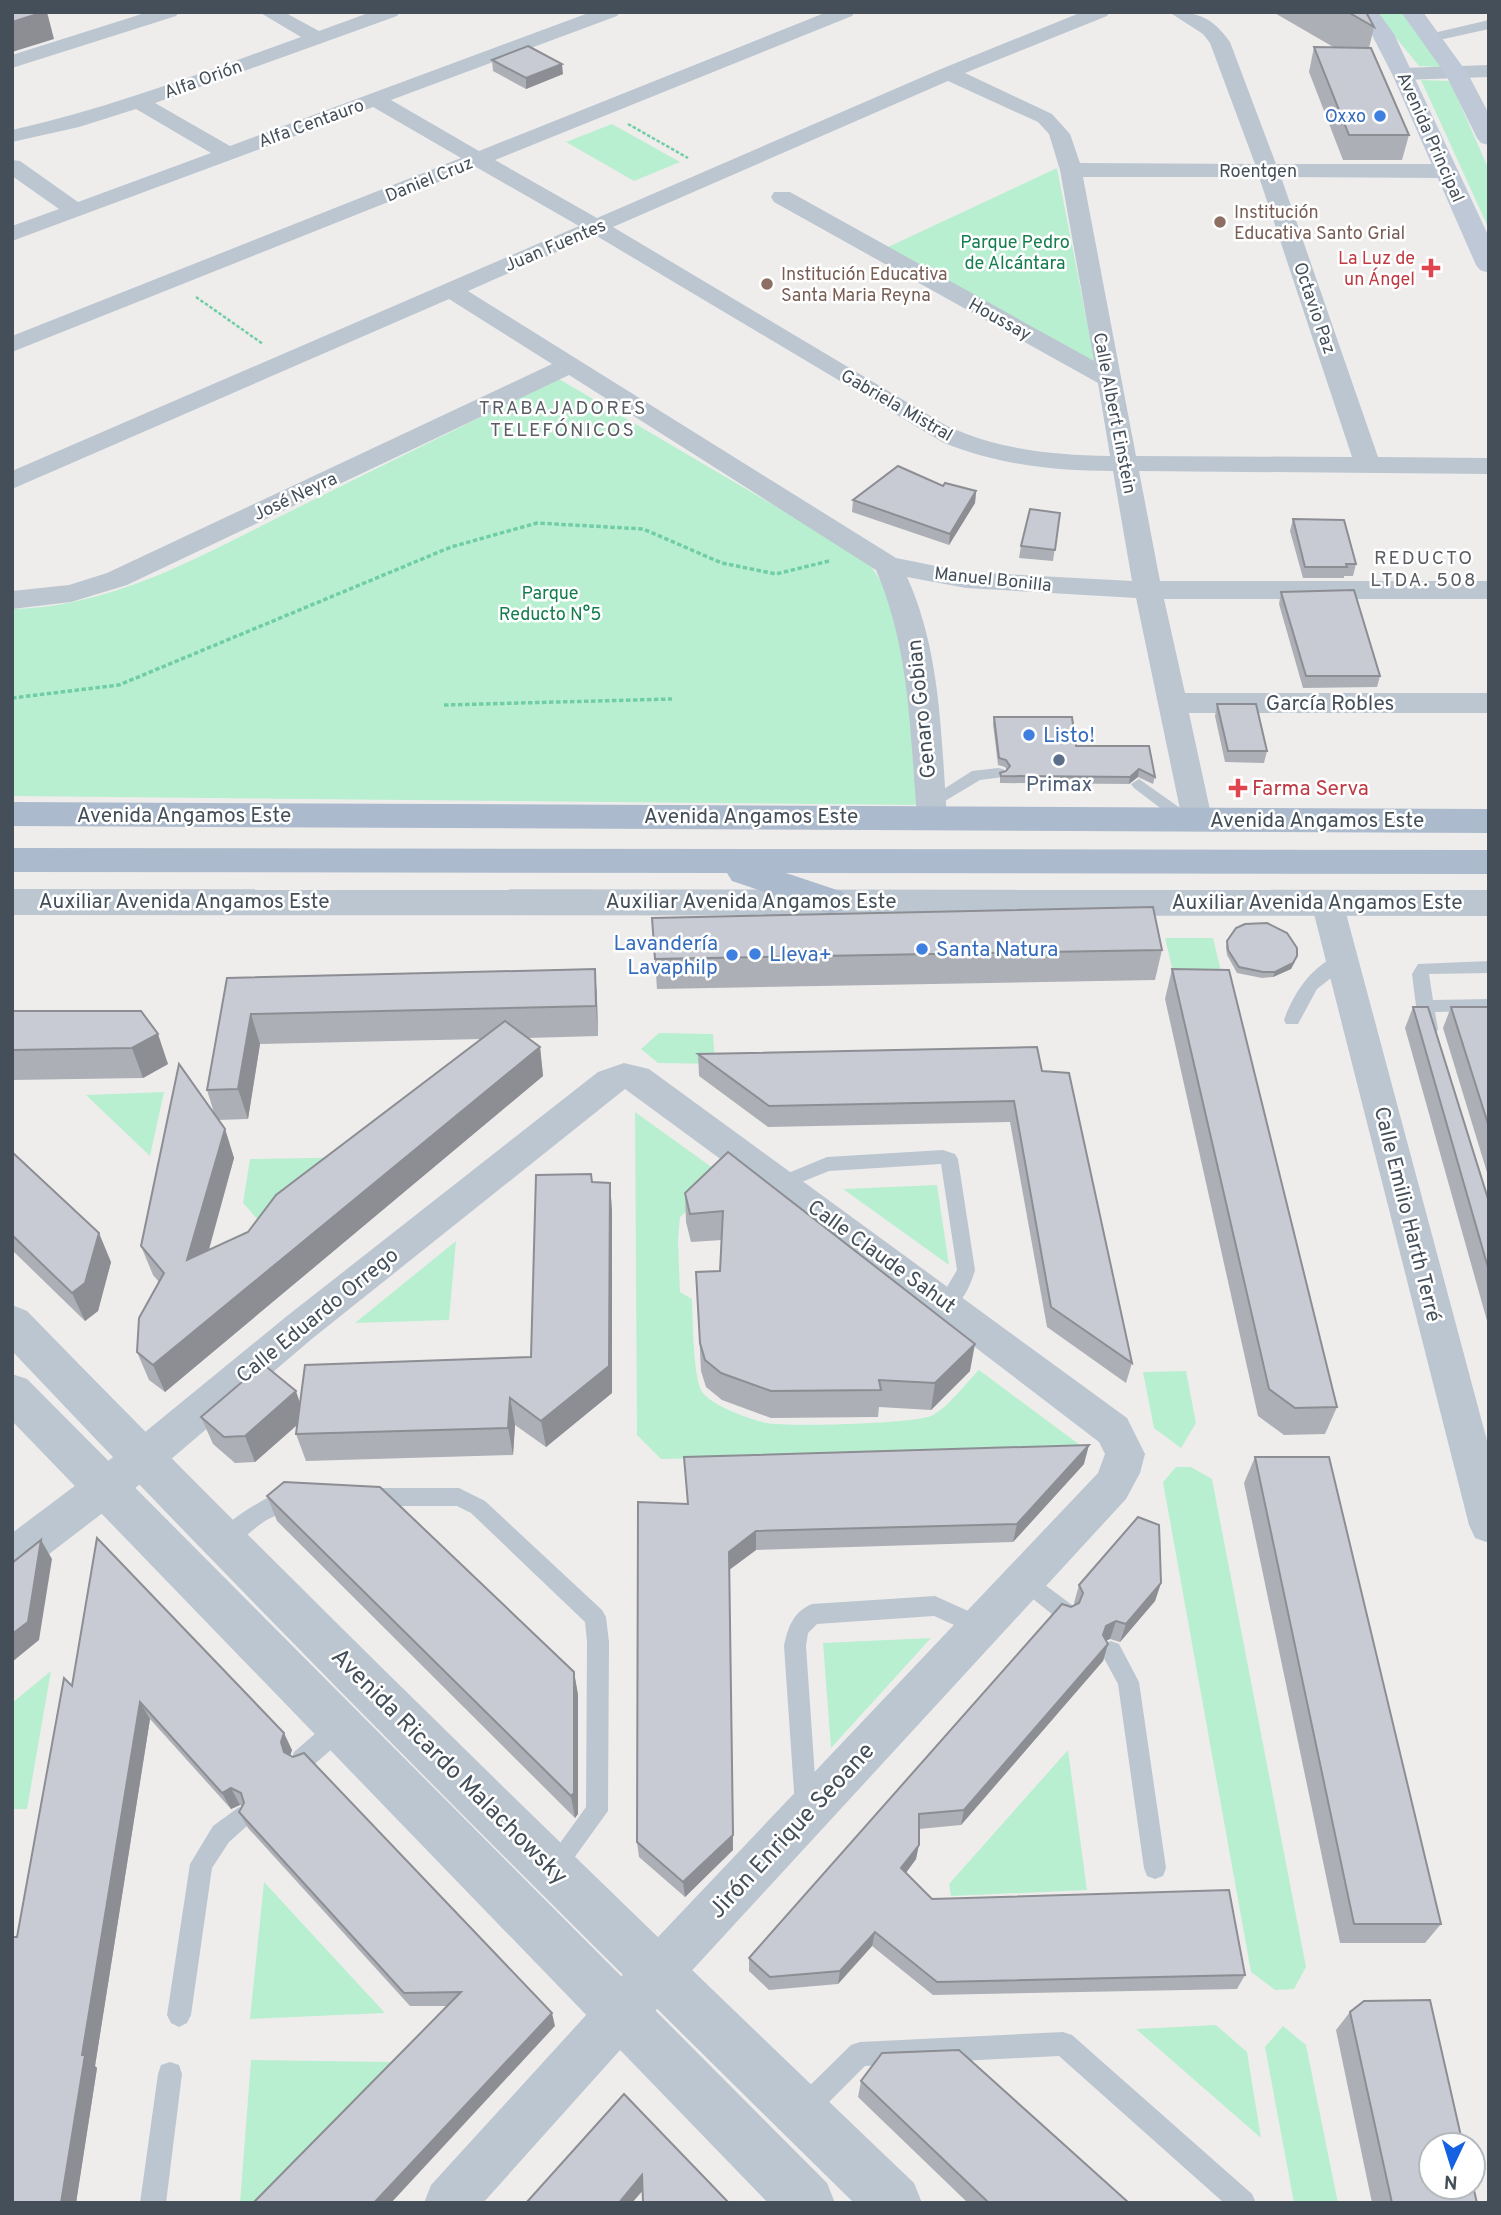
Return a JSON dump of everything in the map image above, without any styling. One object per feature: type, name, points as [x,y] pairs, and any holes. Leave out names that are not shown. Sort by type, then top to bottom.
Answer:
[{"type":"main road","name":"Avenida Principal","points":[[1367,12],[1383,34],[1403,74],[1489,265]]},
{"type":"main road","points":[[1412,12],[1457,74],[1489,138]]},
{"type":"main road","name":"Avenida Angamos Este","points":[[12,814],[931,810],[1191,819],[1489,821]]},
{"type":"main road","name":"Avenida Angamos Este","points":[[12,860],[1489,862]]},
{"type":"main road","points":[[712,861],[831,901]]},
{"type":"street","points":[[12,62],[169,12]]},
{"type":"street","points":[[269,12],[318,38]]},
{"type":"street","name":"Alfa Orión","points":[[12,136],[72,123],[138,102],[390,12]]},
{"type":"street","points":[[563,12],[582,23]]},
{"type":"street","name":"Alfa Centauro","points":[[12,234],[610,12]]},
{"type":"street","name":"Daniel Cruz","points":[[12,345],[845,12]]},
{"type":"street","name":"Juan Fuentes","points":[[12,481],[948,73],[1100,12]]},
{"type":"street","name":"Octavio Paz","points":[[1179,12],[1210,30],[1219,40],[1268,171],[1368,466]]},
{"type":"street","points":[[1430,38],[1489,24]]},
{"type":"street","points":[[1403,74],[1489,71]]},
{"type":"street","name":"Calle Albert Einstein","points":[[948,73],[1050,121],[1062,137],[1071,170],[1108,379],[1172,703],[1191,819]]},
{"type":"street","name":"Gabriela Mistral","points":[[375,100],[597,227],[958,440],[983,449],[1031,460],[1126,464],[1489,466]]},
{"type":"street","points":[[138,102],[227,153]]},
{"type":"street","points":[[12,166],[74,209]]},
{"type":"street","name":"Roentgen","points":[[1071,170],[1445,171]]},
{"type":"street","name":"Houssay","points":[[782,197],[1108,379]]},
{"type":"street","name":"Manuel Bonilla","points":[[452,290],[878,559],[967,580],[1149,590],[1489,590]]},
{"type":"street","name":"José Neyra","points":[[12,600],[71,593],[117,579],[569,366]]},
{"type":"street","name":"Genaro Gobian","points":[[878,559],[903,594],[917,647],[931,810]]},
{"type":"street","name":"García Robles","points":[[1172,703],[1489,703]]},
{"type":"street","name":"Auxiliar Avenida Angamos Este","points":[[12,902],[1489,903]]},
{"type":"street","name":"Calle Emilio Harth Terré","points":[[1327,902],[1489,1525]]},
{"type":"street","name":"Calle Claude Sahut","points":[[624,1076],[637,1078],[946,1304],[1113,1430],[1125,1454]]},
{"type":"street","name":"Calle Eduardo Orrego","points":[[12,1558],[124,1473],[501,1166],[610,1081],[624,1076]]},
{"type":"street","name":"Avenida Ricardo Malachowsky","points":[[12,1323],[124,1473],[340,1727],[807,2203]]},
{"type":"street","name":"Avenida Ricardo Malachowsky","points":[[12,1392],[224,1541],[657,1973],[894,2203]]},
{"type":"street","name":"Jirón Enrique Seoane","points":[[449,2203],[657,1973],[1112,1486],[1120,1473],[1125,1454]]},
{"type":"street","points":[[340,1727],[376,1692]]},
{"type":"lane","points":[[931,810],[977,775],[999,773]]},
{"type":"lane","points":[[1139,784],[1191,819]]},
{"type":"lane","points":[[1292,1020],[1301,994],[1317,978],[1343,960]]},
{"type":"lane","points":[[1437,1049],[1424,1006],[1420,974],[1423,968],[1489,967]]},
{"type":"lane","points":[[1424,1006],[1489,1005]]},
{"type":"lane","points":[[782,1183],[827,1164],[943,1157],[949,1159],[966,1269],[963,1280],[946,1304]]},
{"type":"lane","points":[[224,1541],[255,1516],[287,1496],[314,1497]]},
{"type":"lane","points":[[354,1497],[459,1497],[478,1507],[595,1617],[598,1642],[597,1811],[553,1868]]},
{"type":"lane","points":[[1025,1580],[1065,1612]]},
{"type":"lane","points":[[806,1813],[794,1646],[798,1628],[812,1614],[934,1606],[981,1627]]},
{"type":"lane","points":[[1111,1651],[1128,1682],[1155,1868]]},
{"type":"lane","points":[[302,1760],[340,1727]]},
{"type":"lane","points":[[179,2015],[201,1864],[221,1834],[239,1818]]},
{"type":"lane","points":[[801,2112],[860,2054],[1063,2044],[1243,2203]]},
{"type":"lane","points":[[153,2203],[170,2074]]},
{"type":"path","points":[[603,110],[716,175]]},
{"type":"path","points":[[173,281],[287,361]]},
{"type":"path","points":[[12,698],[119,685],[451,547],[537,523],[643,529],[722,563],[776,574],[878,559]]},
{"type":"path","points":[[444,705],[672,699]]},
{"type":"green space","points":[[1375,12],[1404,12],[1441,67],[1419,66]]},
{"type":"green space","points":[[1421,80],[1450,81],[1489,170],[1489,229]]},
{"type":"green space","points":[[612,124],[680,162],[634,181],[566,142]]},
{"type":"green space","name":"Parque Pedro de Alcántara","points":[[1057,168],[1095,363],[888,247]]},
{"type":"green space","name":"Parque Reducto N°5","points":[[559,379],[867,560],[891,597],[909,649],[923,805],[12,796],[12,609],[51,606],[90,598],[164,573]]},
{"type":"green space","points":[[1165,938],[1213,938],[1221,971],[1173,972]]},
{"type":"green space","points":[[659,1033],[713,1034],[715,1064],[658,1063],[641,1049]]},
{"type":"green space","points":[[164,1092],[150,1156],[86,1095]]},
{"type":"green space","points":[[635,1112],[724,1176],[680,1217],[678,1240],[680,1292],[692,1299],[696,1371],[705,1396],[741,1415],[767,1423],[825,1425],[904,1421],[933,1415],[939,1411],[979,1370],[1088,1451],[661,1459],[637,1435]]},
{"type":"green space","points":[[367,1157],[258,1220],[243,1203],[250,1159]]},
{"type":"green space","points":[[937,1185],[949,1265],[843,1189]]},
{"type":"green space","points":[[456,1241],[449,1320],[355,1323]]},
{"type":"green space","points":[[1186,1371],[1196,1423],[1181,1448],[1154,1428],[1143,1372]]},
{"type":"green space","points":[[1176,1467],[1191,1467],[1212,1479],[1306,1967],[1294,1989],[1275,1990],[1251,1972],[1163,1482]]},
{"type":"green space","points":[[931,1638],[831,1748],[823,1643]]},
{"type":"green space","points":[[51,1671],[27,1809],[12,1809],[12,1703]]},
{"type":"green space","points":[[1068,1750],[1087,1890],[951,1896],[949,1884]]},
{"type":"green space","points":[[264,1882],[385,2013],[250,2019]]},
{"type":"green space","points":[[1216,2025],[1247,2052],[1261,2138],[1136,2029]]},
{"type":"green space","points":[[1283,2026],[1306,2045],[1338,2203],[1294,2203],[1265,2047]]},
{"type":"green space","points":[[251,2060],[391,2062],[256,2203],[240,2203]]},
{"type":"building","points":[[12,12],[44,12],[12,22]]},
{"type":"building","points":[[1348,12],[1366,12],[1374,27]]},
{"type":"building","points":[[528,46],[562,64],[526,78],[492,60]]},
{"type":"building","points":[[1314,47],[1371,48],[1409,135],[1349,135]]},
{"type":"building","points":[[898,466],[943,486],[945,483],[976,491],[950,534],[853,500]]},
{"type":"building","points":[[1030,509],[1060,513],[1055,550],[1021,546]]},
{"type":"building","points":[[1293,519],[1344,520],[1356,564],[1346,564],[1347,567],[1305,567]]},
{"type":"building","points":[[1354,590],[1380,676],[1306,676],[1281,592]]},
{"type":"building","points":[[1217,704],[1256,704],[1267,751],[1228,751]]},
{"type":"building","points":[[994,717],[1072,717],[1076,746],[1149,746],[1155,777],[1139,769],[1130,777],[1001,776],[1000,773],[1010,766],[1006,760],[999,758]]},
{"type":"building","points":[[1153,907],[1162,950],[655,959],[652,918]]},
{"type":"building","points":[[1267,923],[1287,933],[1297,948],[1293,963],[1275,972],[1239,967],[1228,950],[1227,941],[1236,928],[1245,924]]},
{"type":"building","points":[[595,969],[596,1006],[251,1014],[238,1089],[207,1090],[227,978]]},
{"type":"building","points":[[1172,969],[1229,970],[1337,1407],[1295,1408],[1269,1389]]},
{"type":"building","points":[[1413,1007],[1428,1007],[1489,1202],[1489,1271]]},
{"type":"building","points":[[1451,1007],[1489,1007],[1489,1127]]},
{"type":"building","points":[[12,1011],[141,1011],[158,1034],[132,1048],[12,1050]]},
{"type":"building","points":[[505,1021],[540,1047],[153,1365],[137,1352],[139,1318],[164,1273],[141,1246],[179,1064],[225,1129],[187,1260],[248,1232],[276,1195]]},
{"type":"building","points":[[1037,1047],[1042,1071],[1069,1073],[1132,1363],[1051,1307],[1014,1101],[769,1106],[698,1054]]},
{"type":"building","points":[[12,1152],[99,1233],[85,1283],[72,1293],[12,1235]]},
{"type":"building","points":[[728,1152],[975,1344],[935,1383],[879,1380],[881,1390],[771,1391],[721,1373],[705,1360],[700,1343],[696,1272],[720,1271],[723,1211],[690,1214],[685,1193]]},
{"type":"building","points":[[591,1174],[592,1182],[610,1183],[609,1366],[541,1421],[510,1398],[508,1428],[296,1434],[305,1365],[531,1357],[536,1175]]},
{"type":"building","points":[[263,1364],[296,1391],[245,1436],[224,1437],[201,1417]]},
{"type":"building","points":[[1089,1445],[1017,1524],[756,1531],[729,1552],[733,1835],[683,1882],[637,1842],[638,1502],[688,1504],[684,1457]]},
{"type":"building","points":[[1255,1457],[1329,1457],[1441,1924],[1354,1924]]},
{"type":"building","points":[[284,1482],[380,1487],[574,1672],[574,1793],[571,1796],[267,1496]]},
{"type":"building","points":[[1138,1517],[1159,1525],[1161,1583],[1126,1624],[1116,1621],[1106,1626],[1103,1635],[1108,1644],[964,1810],[919,1814],[919,1845],[901,1868],[932,1899],[1229,1890],[1245,1975],[937,1982],[875,1932],[840,1971],[770,1977],[749,1958],[1062,1604],[1071,1607],[1079,1603],[1083,1593],[1079,1585]]},
{"type":"building","points":[[97,1538],[284,1733],[281,1742],[284,1752],[293,1757],[304,1753],[552,2013],[374,2203],[253,2203],[461,1992],[404,1993],[239,1812],[244,1803],[241,1793],[231,1788],[222,1793],[140,1702],[82,2055],[85,2055],[61,2203],[12,2203],[12,1937],[17,1937],[64,1678],[72,1686]]},
{"type":"building","points":[[41,1540],[28,1622],[12,1634],[12,1563]]},
{"type":"building","points":[[1430,2000],[1460,2131],[1417,2131],[1417,2201],[1477,2203],[1392,2203],[1350,2012],[1364,2001]]},
{"type":"building","points":[[959,2050],[1129,2203],[989,2203],[861,2081],[882,2053]]},
{"type":"building","points":[[624,2094],[729,2203],[643,2203],[642,2175],[619,2203],[526,2203]]},
{"type":"place","name":"Oxxo","points":[[1380,116]]},
{"type":"place","name":"Institución Educativa Santo Grial","points":[[1220,222]]},
{"type":"place","name":"La Luz de un Ángel","points":[[1431,268]]},
{"type":"place","name":"Institución Educativa Santa Maria Reyna","points":[[767,284]]},
{"type":"place","name":"Listo!","points":[[1029,735]]},
{"type":"place","name":"Primax","points":[[1059,760]]},
{"type":"place","name":"Farma Serva","points":[[1238,788]]},
{"type":"place","name":"Santa Natura","points":[[922,949]]},
{"type":"place","name":"Lleva+","points":[[755,954]]},
{"type":"place","name":"Lavandería Lavaphilp","points":[[732,955]]},
{"type":"district","name":"TRABAJADORES TELEFÓNICOS","points":[[563,418]]},
{"type":"district","name":"REDUCTO LTDA. 508","points":[[1424,568]]}]
